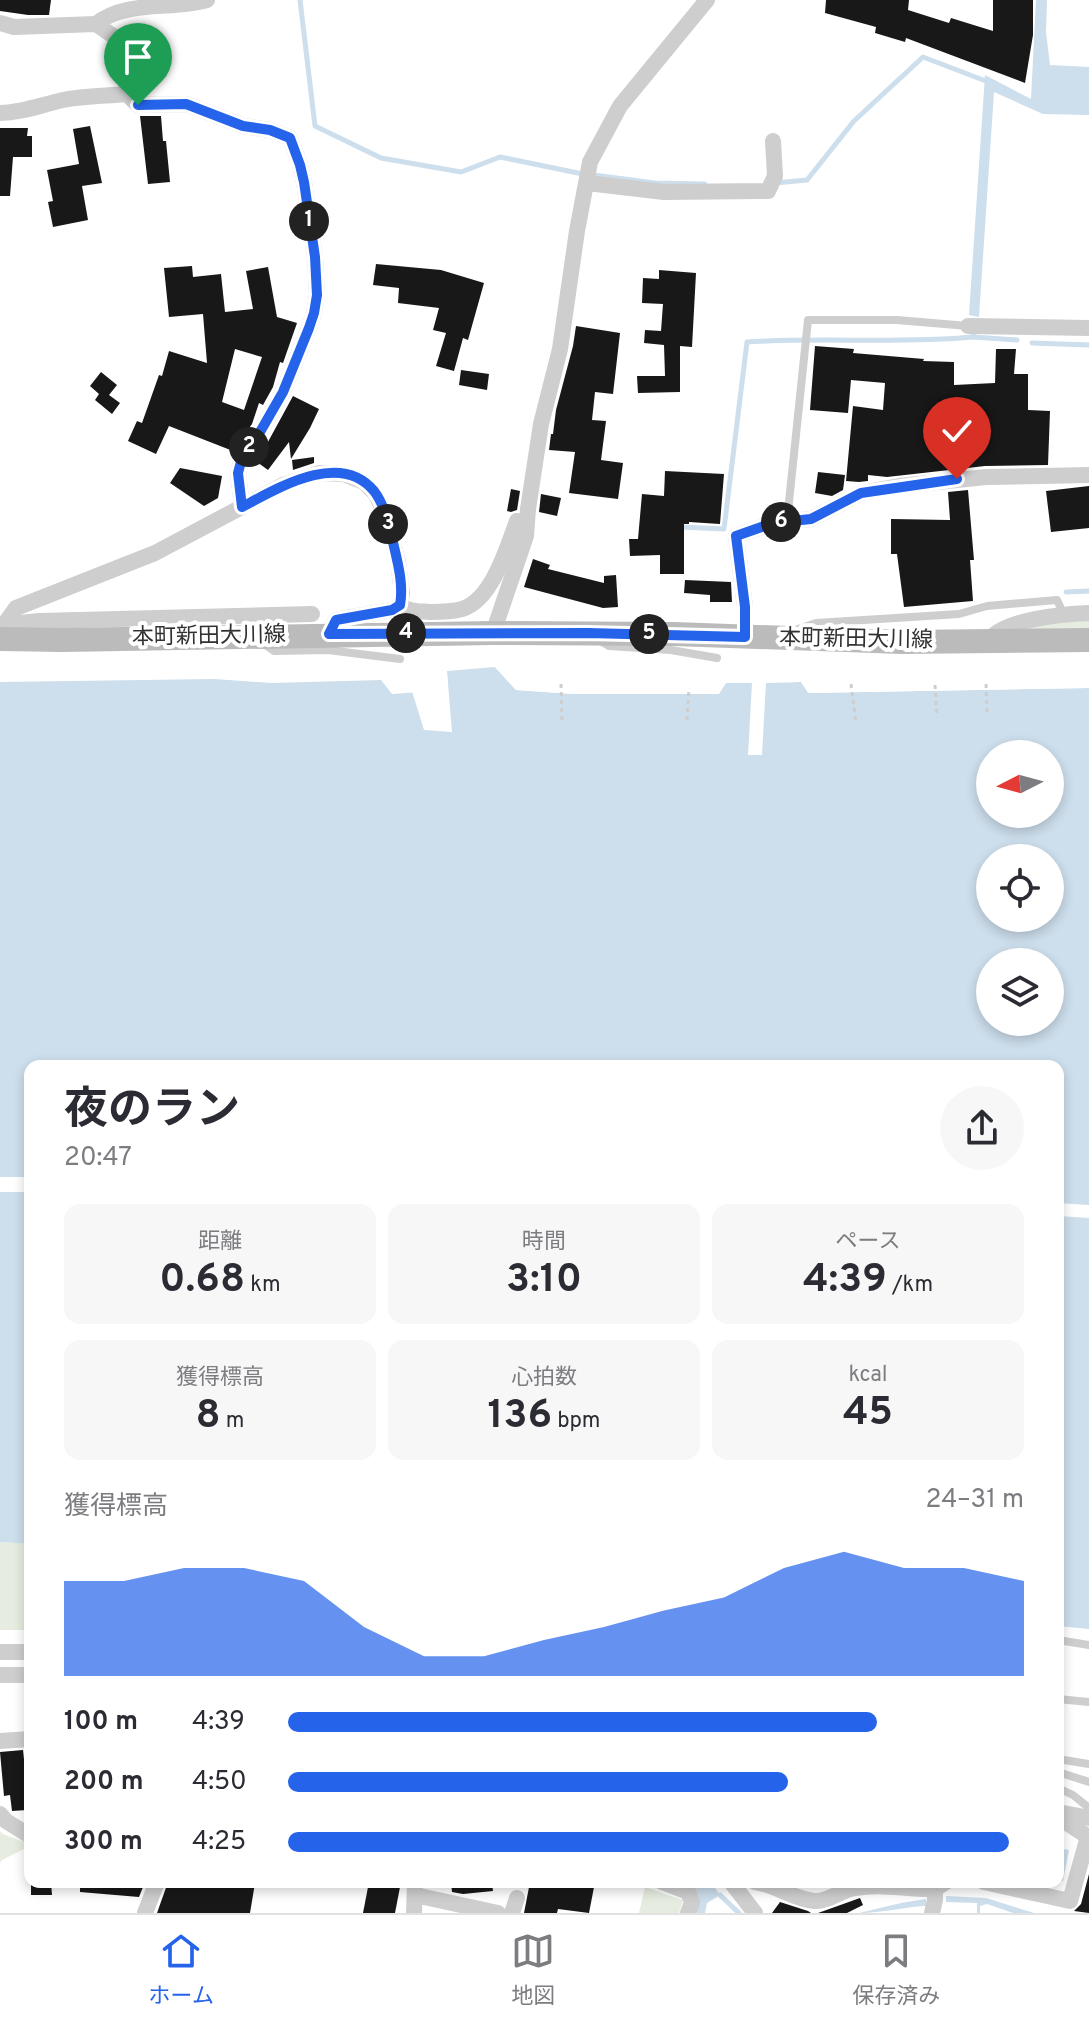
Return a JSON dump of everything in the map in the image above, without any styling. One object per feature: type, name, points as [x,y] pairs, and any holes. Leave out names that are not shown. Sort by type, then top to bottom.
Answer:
[{"type":"main road","name":"本町新田大川線","points":[[1,630],[253,637],[588,633],[902,642],[1089,640]]},
{"type":"street","points":[[96,24],[105,16],[130,8],[207,0]]},
{"type":"street","points":[[493,633],[526,536],[541,424],[560,349],[590,162],[620,106],[707,0]]},
{"type":"street","points":[[0,23],[14,27],[96,24],[119,40],[124,55],[127,94],[138,105],[186,104],[243,126],[270,130],[290,138],[300,165],[315,257],[317,295],[314,313],[283,392],[256,439],[243,454],[238,473],[242,507]]},
{"type":"street","points":[[0,113],[17,113],[67,99],[127,94]]},
{"type":"street","points":[[588,177],[664,192],[768,191],[772,184],[773,141]]},
{"type":"street","points":[[968,326],[1089,328]]},
{"type":"street","points":[[1,630],[16,608],[155,553],[283,485],[319,473],[344,474],[364,482],[375,493],[386,515],[402,593],[400,605],[392,610],[336,620],[329,634]]},
{"type":"street","points":[[745,637],[745,607],[736,536],[773,523],[811,519],[861,493],[899,486],[986,477],[1089,475]]},
{"type":"street","points":[[400,605],[407,611],[465,609],[480,598],[492,581],[517,521],[527,522]]},
{"type":"street","points":[[988,642],[995,632],[1044,616],[1089,613]]},
{"type":"street","points":[[1,630],[39,621],[312,614]]},
{"type":"street","points":[[0,1652],[24,1652]]},
{"type":"street","points":[[0,1675],[24,1675]]},
{"type":"street","points":[[0,1741],[24,1739]]},
{"type":"street","points":[[0,1814],[24,1832]]},
{"type":"street","points":[[1064,1814],[1089,1818]]},
{"type":"street","points":[[1011,1888],[1070,1901],[1087,1836],[1064,1821]]},
{"type":"street","points":[[145,1913],[155,1888]]},
{"type":"street","points":[[414,1913],[415,1888],[498,1913]]},
{"type":"street","points":[[678,1888],[688,1892],[692,1902],[688,1913]]},
{"type":"street","points":[[740,1888],[755,1913]]},
{"type":"street","points":[[772,1888],[819,1901],[852,1888]]},
{"type":"street","points":[[903,1888],[926,1888]]},
{"type":"street","points":[[932,1913],[939,1888]]},
{"type":"lane","points":[[787,522],[808,320],[897,320],[968,326]]},
{"type":"lane","points":[[790,638],[792,630],[816,623],[959,614],[987,606],[1057,600],[1063,613]]},
{"type":"lane","points":[[588,633],[609,646],[671,650],[717,658]]},
{"type":"lane","points":[[253,637],[274,651],[328,650],[400,659]]},
{"type":"lane","points":[[1064,1641],[1089,1645]]},
{"type":"lane","points":[[1064,1700],[1089,1702]]},
{"type":"lane","points":[[1064,1760],[1089,1764]]},
{"type":"lane","points":[[1064,1774],[1089,1782]]},
{"type":"lane","points":[[1064,1791],[1089,1808]]},
{"type":"path","points":[[561,684],[562,723]]},
{"type":"path","points":[[851,684],[856,723]]},
{"type":"path","points":[[986,684],[987,715]]},
{"type":"path","points":[[935,685],[937,717]]},
{"type":"path","points":[[687,720],[689,688]]},
{"type":"shaded area","points":[[1089,619],[1089,630],[1006,634],[1060,620]]},
{"type":"shaded area","points":[[0,1542],[24,1544],[24,1630],[0,1630]]},
{"type":"shaded area","points":[[0,1831],[24,1842],[24,1849],[0,1863]]},
{"type":"shaded area","points":[[645,1888],[683,1900],[679,1913],[639,1913]]},
{"type":"water","points":[[1036,0],[1047,0],[1046,32],[1050,65],[1089,67],[1089,115],[1043,114],[994,92],[979,317],[969,315],[985,75],[1031,99]]},
{"type":"water","points":[[495,667],[516,690],[574,694],[718,694],[726,683],[801,682],[809,693],[1089,688],[1089,1629],[1064,1627],[1064,1060],[24,1060],[24,1544],[0,1542],[0,682],[214,679],[272,683],[381,680],[392,694],[448,690],[447,671]]},
{"type":"water","points":[[1064,1849],[1069,1850],[1064,1876]]},
{"type":"water","points":[[715,1888],[720,1895],[707,1903],[705,1913],[694,1913],[697,1902],[695,1889]]},
{"type":"water","points":[[946,1896],[986,1898],[1034,1913],[1013,1913],[987,1904],[980,1906],[980,1913],[977,1913],[977,1903],[946,1902]]},
{"type":"water","points":[[926,1899],[926,1906],[859,1913],[901,1903]]},
{"type":"pier","points":[[495,663],[518,686],[574,690],[716,690],[725,679],[801,678],[810,689],[1089,684],[1089,688],[808,693],[801,682],[766,683],[762,755],[748,755],[752,683],[726,683],[719,694],[574,694],[516,690],[495,667]]},
{"type":"pier","points":[[445,667],[452,732],[424,730],[411,688],[444,686]]},
{"type":"pier","points":[[0,1177],[24,1177],[24,1192],[0,1192]]},
{"type":"pier","points":[[1064,1203],[1089,1205],[1089,1218],[1064,1216]]},
{"type":"building","points":[[0,0],[51,0],[49,15],[0,11]]},
{"type":"building","points":[[826,0],[909,0],[908,10],[949,23],[951,18],[993,31],[993,0],[1033,0],[1033,35],[1025,83],[906,38],[905,42],[875,33],[876,27],[825,13]]},
{"type":"building","points":[[140,116],[161,116],[170,182],[148,184]]},
{"type":"building","points":[[90,126],[102,183],[82,186],[88,220],[53,227],[48,202],[53,201],[47,170],[79,164],[73,129]]},
{"type":"building","points":[[0,128],[28,128],[27,136],[32,136],[32,157],[13,157],[10,196],[0,196]]},
{"type":"building","points":[[376,264],[441,270],[484,283],[468,340],[463,338],[454,371],[436,366],[446,333],[433,330],[439,308],[398,303],[399,288],[373,285]]},
{"type":"building","points":[[192,266],[193,277],[221,274],[225,312],[253,309],[246,271],[268,267],[277,317],[297,323],[273,387],[263,405],[259,403],[252,424],[233,451],[169,426],[156,454],[128,441],[137,421],[142,423],[169,351],[207,363],[203,314],[169,317],[164,268]],"holes":[[[235,349],[262,357],[244,410],[222,402]]]},
{"type":"building","points":[[659,270],[696,273],[692,347],[680,346],[680,392],[638,393],[637,376],[665,376],[664,345],[644,343],[645,330],[661,331],[663,304],[642,303],[643,278],[659,279]]},
{"type":"building","points":[[576,326],[620,333],[613,394],[595,392],[592,420],[606,421],[601,460],[623,463],[618,499],[569,493],[575,452],[549,450]]},
{"type":"building","points":[[815,346],[854,349],[853,353],[954,362],[954,385],[995,383],[996,349],[1016,349],[1014,374],[1028,374],[1028,410],[1050,411],[1048,465],[985,466],[887,477],[868,475],[868,481],[846,481],[853,406],[883,410],[885,383],[851,380],[848,413],[810,410]]},
{"type":"building","points":[[461,370],[489,374],[487,390],[459,385]]},
{"type":"building","points":[[101,372],[117,385],[109,395],[120,403],[112,414],[95,400],[99,394],[90,386]]},
{"type":"building","points":[[293,396],[319,409],[291,459],[289,442],[268,470],[257,462]]},
{"type":"building","points":[[314,457],[314,463],[293,470],[292,460]]},
{"type":"building","points":[[180,468],[222,476],[218,498],[204,506],[170,483]]},
{"type":"building","points":[[665,471],[724,474],[720,524],[684,524],[684,574],[660,574],[660,555],[630,556],[629,539],[638,539],[642,494],[664,496]]},
{"type":"building","points":[[818,472],[845,475],[843,490],[832,496],[815,493]]},
{"type":"building","points":[[1089,486],[1089,528],[1051,532],[1046,491]]},
{"type":"building","points":[[511,489],[520,491],[517,510],[511,512],[507,511]]},
{"type":"building","points":[[968,490],[974,560],[970,560],[973,601],[904,607],[897,554],[891,554],[891,519],[950,520],[948,492]]},
{"type":"building","points":[[541,494],[561,498],[557,516],[539,512]]},
{"type":"building","points":[[533,559],[550,565],[548,569],[604,583],[604,576],[616,575],[618,607],[603,608],[524,587]]},
{"type":"building","points":[[685,580],[731,582],[732,602],[710,602],[710,595],[684,593]]},
{"type":"building","points":[[23,1750],[24,1810],[12,1811],[10,1795],[4,1796],[0,1752]]},
{"type":"building","points":[[1089,1874],[1089,1913],[1074,1911],[1081,1904]]},
{"type":"building","points":[[31,1888],[51,1888],[52,1895],[31,1895]]},
{"type":"building","points":[[80,1888],[143,1888],[139,1897],[80,1892]]},
{"type":"building","points":[[166,1888],[254,1888],[250,1913],[157,1913]]},
{"type":"building","points":[[368,1888],[400,1888],[395,1913],[363,1913]]},
{"type":"building","points":[[452,1888],[493,1888],[493,1891],[463,1894],[452,1892]]},
{"type":"building","points":[[529,1888],[594,1888],[589,1913],[558,1909],[557,1913],[524,1913]]},
{"type":"building","points":[[860,1898],[863,1905],[847,1913],[818,1913]]},
{"type":"building","points":[[780,1902],[808,1911],[811,1913],[772,1913]]},
{"type":"waterway","points":[[300,0],[315,126],[381,158],[461,172],[500,157],[578,173],[655,183],[705,184]]},
{"type":"waterway","points":[[775,183],[807,180],[854,121],[923,57],[991,83]]},
{"type":"waterway","points":[[680,527],[724,529],[747,342],[945,339],[973,337],[974,327]]},
{"type":"waterway","points":[[973,337],[1017,340]]},
{"type":"waterway","points":[[1032,343],[1089,345]]},
{"type":"waterway","points":[[1066,592],[1089,591]]},
{"type":"waterway","points":[[720,1895],[739,1913]]},
{"type":"route","points":[[138,105],[186,104],[243,126],[270,130],[290,138],[300,165],[315,257],[317,295],[314,313],[283,392],[256,439],[243,454],[238,473],[242,507],[283,485],[319,473],[344,474],[364,482],[375,493],[386,515],[398,562],[402,593],[400,605],[392,610],[336,620],[329,634],[588,633],[745,637],[745,607],[736,536],[773,523],[811,519],[861,493],[957,479]]}]
